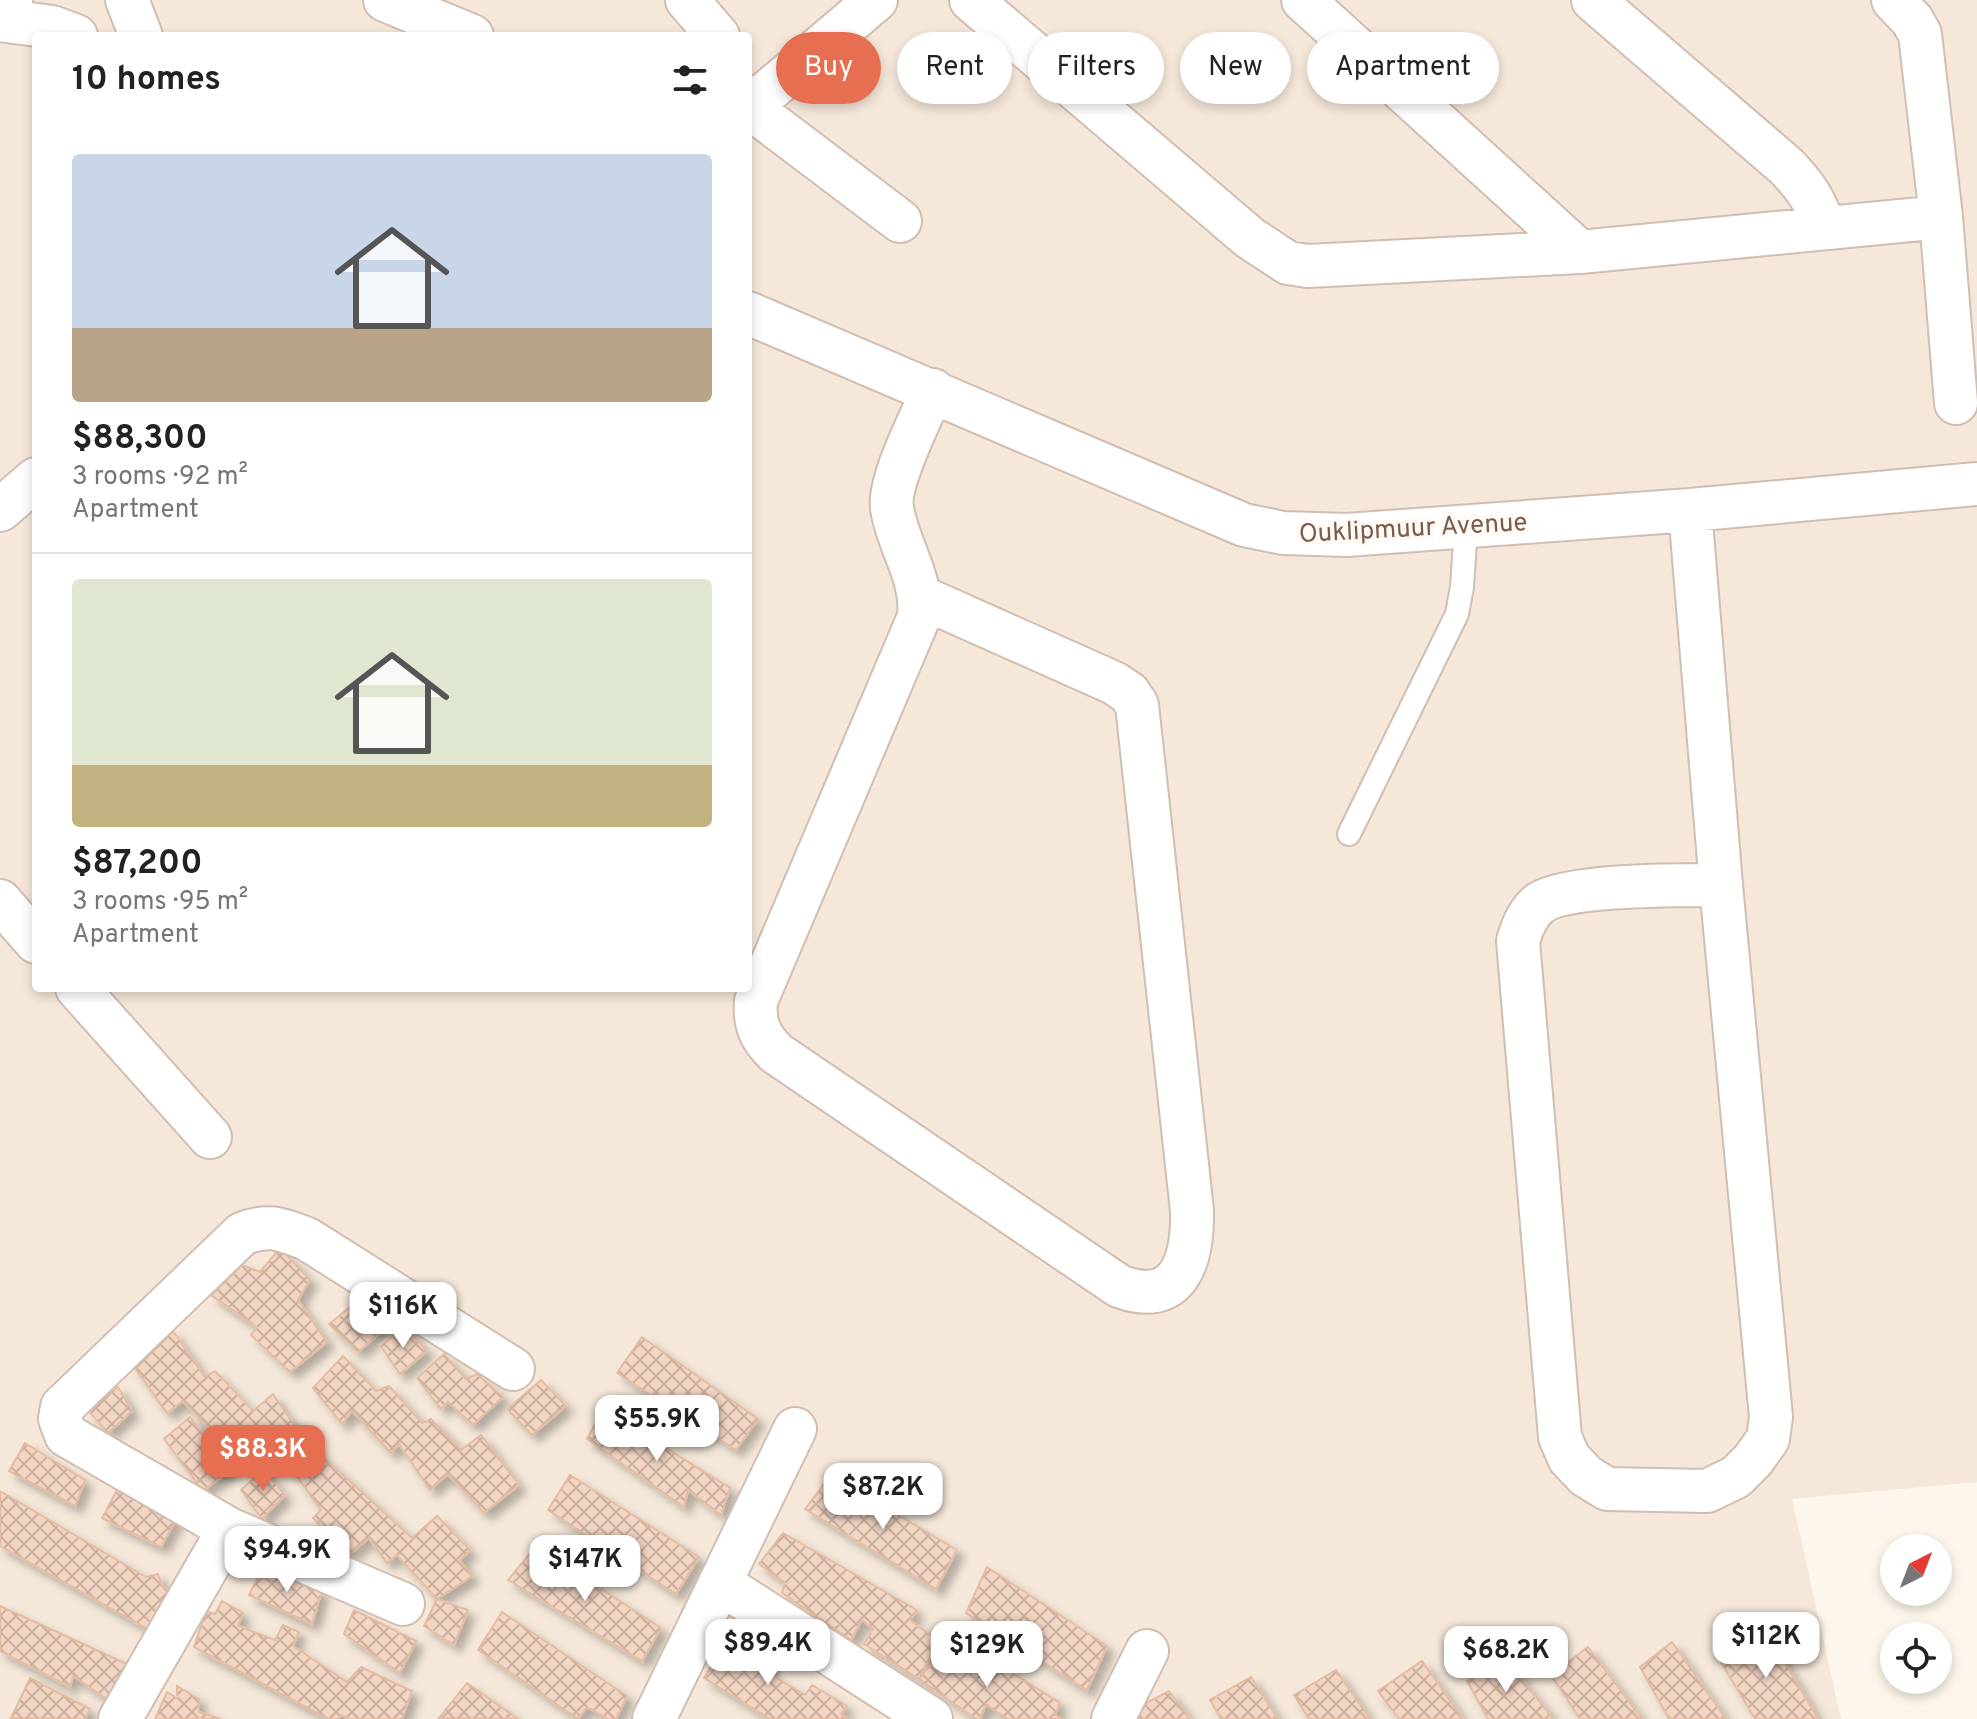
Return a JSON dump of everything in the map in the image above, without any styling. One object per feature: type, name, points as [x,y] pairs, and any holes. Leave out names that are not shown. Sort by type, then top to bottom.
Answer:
[{"type":"main road","points":[[0,9],[10,0]]},
{"type":"street","points":[[127,0],[139,32]]},
{"type":"street","points":[[385,0],[462,32]]},
{"type":"street","points":[[687,0],[715,32]]},
{"type":"street","points":[[876,0],[753,93],[900,221]]},
{"type":"street","points":[[971,0],[1250,238],[1288,263],[1308,266],[1580,252],[1941,217]]},
{"type":"street","points":[[1303,0],[1580,252]]},
{"type":"street","points":[[1593,0],[1786,166],[1804,184],[1824,227]]},
{"type":"street","points":[[1893,0],[1912,20],[1920,34],[1941,217],[1956,403]]},
{"type":"street","points":[[0,20],[52,27],[65,32]]},
{"type":"street","name":"Ouklipmuur Avenue","points":[[752,315],[1244,525],[1305,535],[1347,535],[1690,510],[1977,484]]},
{"type":"street","points":[[921,597],[1114,683],[1129,693],[1137,705],[1192,1211],[1189,1257],[1174,1280],[1158,1290],[1139,1294],[1119,1286],[776,1053],[761,1038],[754,1018],[756,1001],[919,617],[921,597],[891,505],[895,482],[933,390]]},
{"type":"street","points":[[0,510],[32,482]]},
{"type":"street","points":[[1690,510],[1721,885],[1771,1417],[1768,1439],[1753,1460],[1736,1477],[1707,1491],[1607,1489],[1586,1476],[1569,1458],[1560,1437],[1518,941],[1524,922],[1539,904],[1562,894],[1641,886],[1721,885]]},
{"type":"street","points":[[0,901],[32,937]]},
{"type":"street","points":[[81,992],[210,1137]]},
{"type":"street","points":[[403,1604],[229,1529],[66,1435],[60,1413],[62,1407],[242,1234],[259,1227],[282,1229],[307,1239],[513,1369]]},
{"type":"street","points":[[654,1719],[795,1429]]},
{"type":"street","points":[[120,1719],[229,1529]]},
{"type":"street","points":[[720,1583],[931,1719]]},
{"type":"street","points":[[1113,1719],[1147,1651]]},
{"type":"lane","points":[[1349,834],[1457,614],[1466,526]]},
{"type":"shaded area","points":[[0,0],[1977,0],[1977,1482],[1792,1499],[1841,1719],[0,1719]]},
{"type":"building","points":[[280,1248],[310,1280],[298,1300],[327,1342],[290,1372],[251,1335],[257,1327],[211,1295],[242,1265],[260,1272]]},
{"type":"building","points":[[360,1299],[387,1327],[358,1352],[329,1324]]},
{"type":"building","points":[[405,1327],[427,1351],[400,1374],[380,1345]]},
{"type":"building","points":[[173,1331],[205,1377],[215,1371],[253,1411],[273,1394],[298,1431],[256,1476],[183,1401],[167,1413],[132,1364]]},
{"type":"building","points":[[642,1337],[758,1419],[736,1450],[617,1373]]},
{"type":"building","points":[[444,1354],[466,1379],[477,1374],[503,1397],[473,1425],[448,1402],[441,1409],[417,1378]]},
{"type":"building","points":[[343,1356],[376,1391],[389,1386],[422,1423],[431,1419],[461,1450],[481,1435],[519,1485],[484,1513],[448,1474],[430,1490],[399,1444],[391,1453],[352,1411],[342,1424],[313,1388]]},
{"type":"building","points":[[541,1380],[566,1406],[532,1435],[507,1409]]},
{"type":"building","points":[[118,1387],[132,1411],[108,1433],[88,1410]]},
{"type":"building","points":[[603,1409],[730,1488],[721,1515],[688,1490],[684,1507],[587,1439]]},
{"type":"building","points":[[190,1417],[232,1469],[203,1491],[164,1439]]},
{"type":"building","points":[[306,1441],[412,1538],[437,1516],[470,1550],[460,1560],[472,1576],[437,1599],[397,1555],[387,1563],[369,1538],[348,1556],[313,1518],[321,1510],[283,1457]]},
{"type":"building","points":[[25,1443],[85,1480],[75,1506],[9,1471]]},
{"type":"building","points":[[264,1469],[285,1495],[262,1519],[241,1490]]},
{"type":"building","points":[[570,1475],[699,1557],[676,1594],[548,1510]]},
{"type":"building","points":[[831,1475],[957,1550],[936,1589],[805,1509]]},
{"type":"building","points":[[118,1488],[177,1518],[161,1547],[102,1518]]},
{"type":"building","points":[[0,1491],[146,1577],[158,1574],[162,1586],[172,1594],[153,1632],[0,1546]]},
{"type":"building","points":[[783,1533],[917,1610],[910,1620],[938,1641],[919,1679],[864,1644],[873,1629],[862,1620],[851,1640],[782,1593],[785,1583],[759,1564]]},
{"type":"building","points":[[536,1546],[661,1628],[642,1661],[508,1580]]},
{"type":"building","points":[[264,1565],[322,1590],[312,1624],[249,1595]]},
{"type":"building","points":[[987,1567],[1107,1646],[1087,1690],[966,1613]]},
{"type":"building","points":[[437,1599],[468,1610],[454,1645],[424,1626]]},
{"type":"building","points":[[222,1601],[243,1613],[238,1626],[275,1640],[283,1625],[299,1632],[293,1646],[347,1682],[361,1667],[412,1691],[402,1719],[350,1719],[341,1715],[338,1719],[328,1719],[194,1647],[206,1611],[215,1614]]},
{"type":"building","points":[[0,1606],[136,1668],[125,1711],[73,1676],[70,1687],[0,1651]]},
{"type":"building","points":[[354,1610],[416,1641],[400,1673],[344,1634]]},
{"type":"building","points":[[502,1612],[627,1696],[616,1719],[608,1719],[587,1707],[578,1719],[478,1650]]},
{"type":"building","points":[[1763,1625],[1818,1719],[1755,1719],[1721,1662]]},
{"type":"building","points":[[747,1641],[773,1658],[767,1672],[805,1695],[812,1685],[847,1706],[841,1714],[849,1719],[770,1719],[704,1678],[725,1644],[739,1649]]},
{"type":"building","points":[[1672,1642],[1726,1719],[1669,1719],[1640,1667]]},
{"type":"building","points":[[946,1646],[978,1668],[987,1657],[1060,1703],[1055,1715],[1062,1719],[1007,1719],[986,1704],[980,1719],[976,1719],[919,1679]]},
{"type":"building","points":[[1588,1647],[1642,1719],[1580,1719],[1551,1675]]},
{"type":"building","points":[[1505,1657],[1553,1719],[1488,1719],[1467,1681]]},
{"type":"building","points":[[1422,1661],[1463,1719],[1399,1719],[1378,1691]]},
{"type":"building","points":[[1336,1670],[1370,1719],[1309,1719],[1294,1695]]},
{"type":"building","points":[[1251,1677],[1278,1719],[1221,1719],[1210,1700]]},
{"type":"building","points":[[30,1678],[90,1709],[85,1719],[11,1718]]},
{"type":"building","points":[[467,1683],[518,1719],[439,1718]]},
{"type":"building","points":[[177,1686],[199,1699],[199,1712],[221,1719],[155,1719],[167,1692],[177,1698]]},
{"type":"building","points":[[1169,1691],[1190,1719],[1133,1719],[1129,1712]]}]
